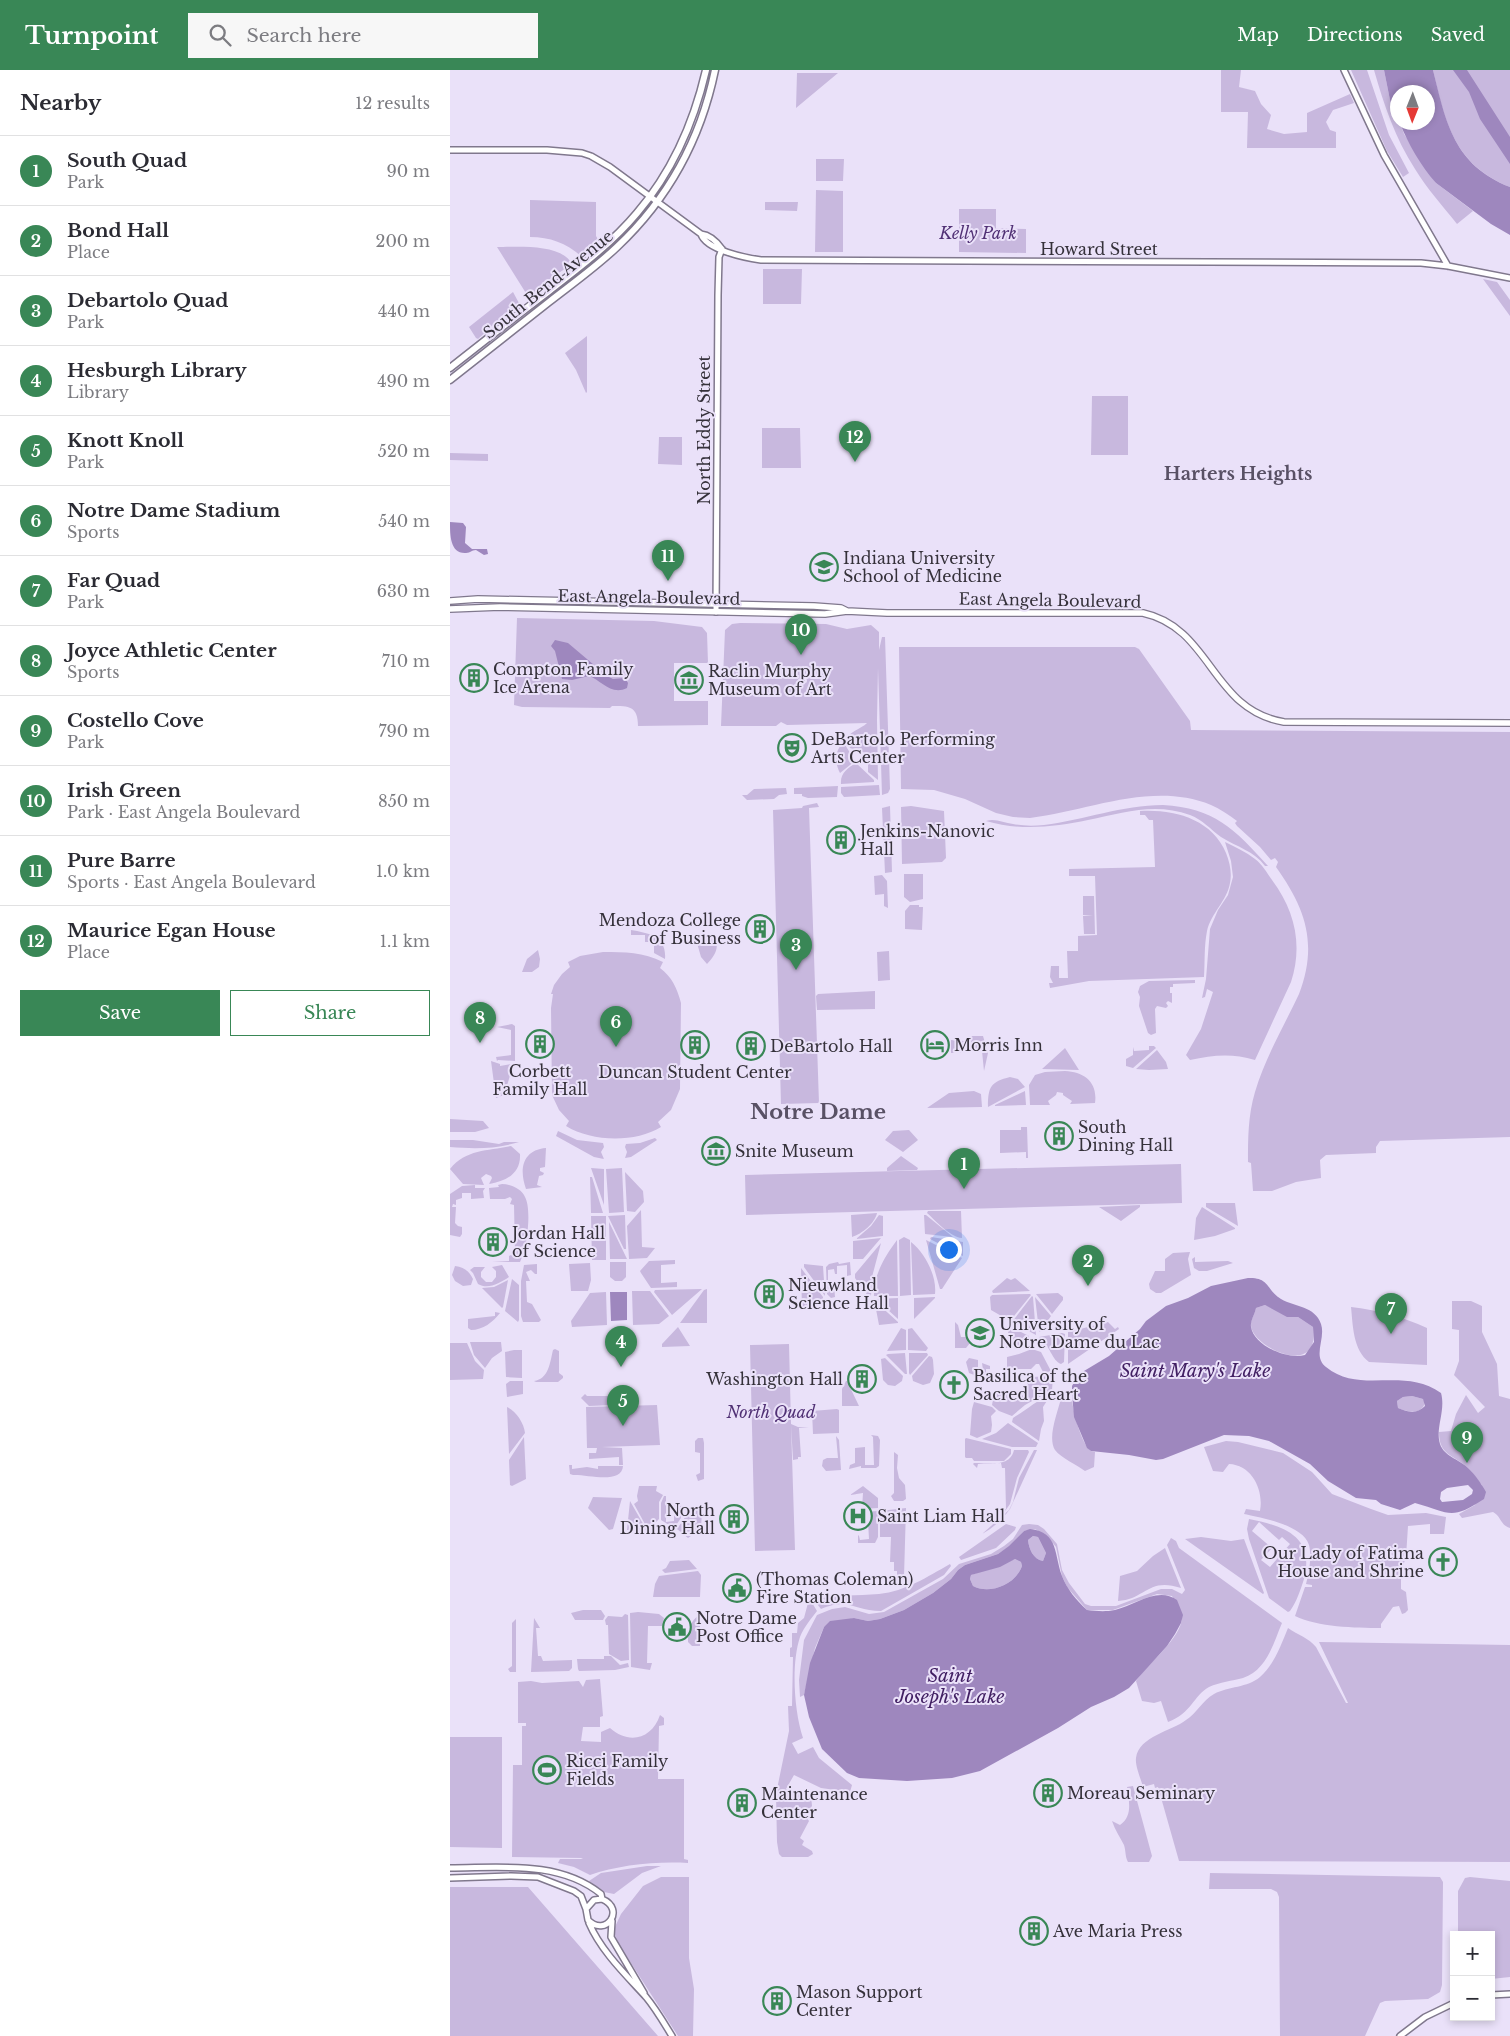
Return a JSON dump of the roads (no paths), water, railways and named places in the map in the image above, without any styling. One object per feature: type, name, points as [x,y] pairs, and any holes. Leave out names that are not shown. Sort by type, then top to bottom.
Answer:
[{"type":"main road","points":[[650,196],[681,146],[696,109],[706,70]]},
{"type":"main road","points":[[658,202],[679,170],[689,149],[705,110],[715,70]]},
{"type":"main road","name":"South Bend Avenue","points":[[450,368],[606,245],[638,212],[650,196]]},
{"type":"main road","name":"South Bend Avenue","points":[[450,380],[603,259],[630,235],[658,202]]},
{"type":"main road","name":"East Angela Boulevard","points":[[450,601],[478,599],[717,604],[841,608],[847,611]]},
{"type":"main road","name":"East Angela Boulevard","points":[[450,609],[500,607],[825,614],[847,611],[888,613],[1143,613],[1166,620],[1179,629],[1234,698],[1252,712],[1269,718],[1284,722],[1510,723]]},
{"type":"street","points":[[1344,70],[1384,155],[1448,266]]},
{"type":"street","name":"Howard Street","points":[[450,150],[547,150],[582,153],[604,163],[701,234],[706,234],[722,249],[742,257],[771,260],[1420,263],[1448,266],[1510,278]]},
{"type":"street","name":"North Eddy Street","points":[[716,612],[718,295],[719,256],[722,249]]},
{"type":"street","points":[[450,1868],[520,1868],[553,1872],[576,1878],[601,1894],[602,1899],[611,1905],[613,1912],[611,1936],[636,1976],[647,1998],[672,2036]]},
{"type":"street","points":[[450,1878],[538,1877],[574,1890],[581,1896],[588,1920],[599,1941],[647,1998]]},
{"type":"street","points":[[586,1908],[594,1900],[602,1899]]},
{"type":"street","points":[[588,1920],[591,1924],[600,1926],[612,1919]]},
{"type":"street","points":[[1495,1995],[1510,1994]]},
{"type":"street","points":[[1400,2036],[1426,2017],[1450,2006]]},
{"type":"water","points":[[1384,70],[1433,70],[1448,125],[1464,154],[1476,167],[1491,178],[1510,187],[1510,235],[1491,224],[1436,183],[1415,154],[1407,139],[1403,130],[1435,130],[1435,85],[1390,85],[1390,100]]},
{"type":"water","points":[[1453,70],[1467,70],[1510,137],[1510,164],[1480,119],[1469,92]]},
{"type":"water","points":[[450,522],[463,523],[466,527],[465,543],[472,549],[487,549],[488,554],[484,555],[476,550],[466,553],[457,550],[452,543]]},
{"type":"water","points":[[555,640],[568,643],[607,676],[613,679],[625,678],[628,683],[627,688],[621,690],[611,689],[589,676],[572,680],[562,679],[555,651],[551,646]]},
{"type":"water","name":"Saint Mary's Lake","points":[[1255,1278],[1264,1282],[1276,1295],[1286,1302],[1309,1310],[1318,1318],[1321,1324],[1320,1358],[1322,1363],[1339,1375],[1353,1379],[1412,1381],[1427,1385],[1441,1393],[1440,1444],[1445,1452],[1475,1475],[1486,1492],[1484,1499],[1457,1513],[1444,1512],[1415,1503],[1400,1510],[1381,1504],[1376,1500],[1356,1498],[1328,1481],[1310,1464],[1269,1441],[1249,1436],[1224,1435],[1156,1460],[1091,1451],[1087,1448],[1074,1417],[1072,1386],[1079,1374],[1109,1356],[1140,1329],[1146,1321],[1166,1306],[1188,1298],[1211,1286]],"holes":[[[1265,1305],[1287,1317],[1298,1317],[1313,1327],[1314,1342],[1305,1355],[1290,1355],[1273,1350],[1265,1346],[1253,1334],[1251,1322],[1256,1308]],[[1412,1396],[1423,1399],[1425,1406],[1415,1412],[1398,1408],[1397,1401],[1403,1397]],[[1468,1485],[1473,1490],[1472,1494],[1463,1500],[1442,1502],[1440,1499],[1441,1492],[1447,1488]]]},
{"type":"water","points":[[610,1292],[627,1292],[627,1320],[611,1321]]},
{"type":"water","name":"Saint Joseph's Lake","points":[[1030,1529],[1039,1531],[1051,1540],[1064,1581],[1072,1594],[1087,1610],[1115,1610],[1146,1598],[1162,1595],[1170,1596],[1177,1600],[1183,1615],[1181,1623],[1167,1646],[1129,1688],[1091,1707],[1058,1728],[980,1771],[952,1778],[907,1781],[859,1778],[847,1773],[822,1749],[809,1717],[804,1695],[810,1663],[824,1627],[830,1621],[854,1618],[868,1621],[880,1619],[904,1610],[933,1593],[965,1565],[998,1554],[1024,1531]],"holes":[[[1033,1536],[1038,1537],[1046,1553],[1043,1561],[1034,1556],[1031,1550],[1028,1540]],[[1015,1559],[1021,1562],[1022,1566],[1008,1583],[987,1589],[973,1586],[970,1579],[971,1575],[1000,1567]]]},
{"type":"place","name":"Maurice Egan House","points":[[855,462]]},
{"type":"place","name":"Indiana University School of Medicine","points":[[824,567]]},
{"type":"place","name":"Pure Barre","points":[[668,581]]},
{"type":"place","name":"Irish Green","points":[[801,655]]},
{"type":"place","name":"Compton Family Ice Arena","points":[[474,678]]},
{"type":"place","name":"Raclin Murphy Museum of Art","points":[[689,680]]},
{"type":"place","name":"DeBartolo Performing Arts Center","points":[[792,748]]},
{"type":"place","name":"Jenkins-Nanovic Hall","points":[[841,840]]},
{"type":"place","name":"Mendoza College of Business","points":[[760,929]]},
{"type":"place","name":"Debartolo Quad","points":[[796,970]]},
{"type":"place","name":"Joyce Athletic Center","points":[[480,1043]]},
{"type":"place","name":"Corbett Family Hall","points":[[540,1044]]},
{"type":"place","name":"Duncan Student Center","points":[[695,1045]]},
{"type":"place","name":"Morris Inn","points":[[935,1045]]},
{"type":"place","name":"DeBartolo Hall","points":[[751,1046]]},
{"type":"place","name":"Notre Dame Stadium","points":[[616,1047]]},
{"type":"place","name":"South Dining Hall","points":[[1059,1136]]},
{"type":"place","name":"Snite Museum","points":[[716,1151]]},
{"type":"place","name":"South Quad","points":[[964,1189]]},
{"type":"place","name":"Jordan Hall of Science","points":[[493,1242]]},
{"type":"place","name":"Bond Hall","points":[[1088,1286]]},
{"type":"place","name":"Nieuwland Science Hall","points":[[769,1294]]},
{"type":"place","name":"University of Notre Dame du Lac","points":[[980,1333]]},
{"type":"place","name":"Far Quad","points":[[1391,1334]]},
{"type":"place","name":"Hesburgh Library","points":[[621,1367]]},
{"type":"place","name":"Washington Hall","points":[[862,1379]]},
{"type":"place","name":"Basilica of the Sacred Heart","points":[[954,1385]]},
{"type":"place","name":"Knott Knoll","points":[[623,1426]]},
{"type":"place","name":"Costello Cove","points":[[1467,1463]]},
{"type":"place","name":"Saint Liam Hall","points":[[858,1516]]},
{"type":"place","name":"North Dining Hall","points":[[734,1519]]},
{"type":"place","name":"Our Lady of Fatima House and Shrine","points":[[1443,1562]]},
{"type":"place","name":"(Thomas Coleman) Fire Station","points":[[737,1588]]},
{"type":"place","name":"Notre Dame Post Office","points":[[677,1627]]},
{"type":"place","name":"Ricci Family Fields","points":[[547,1770]]},
{"type":"place","name":"Moreau Seminary","points":[[1048,1793]]},
{"type":"place","name":"Maintenance Center","points":[[742,1803]]},
{"type":"place","name":"Ave Maria Press","points":[[1034,1931]]},
{"type":"place","name":"Mason Support Center","points":[[777,2001]]},
{"type":"district","name":"Harters Heights","points":[[1238,474]]},
{"type":"district","name":"Notre Dame","points":[[818,1112]]},
{"type":"park label","name":"Kelly Park","points":[[978,233]]},
{"type":"park label","name":"North Quad","points":[[771,1412]]}]
